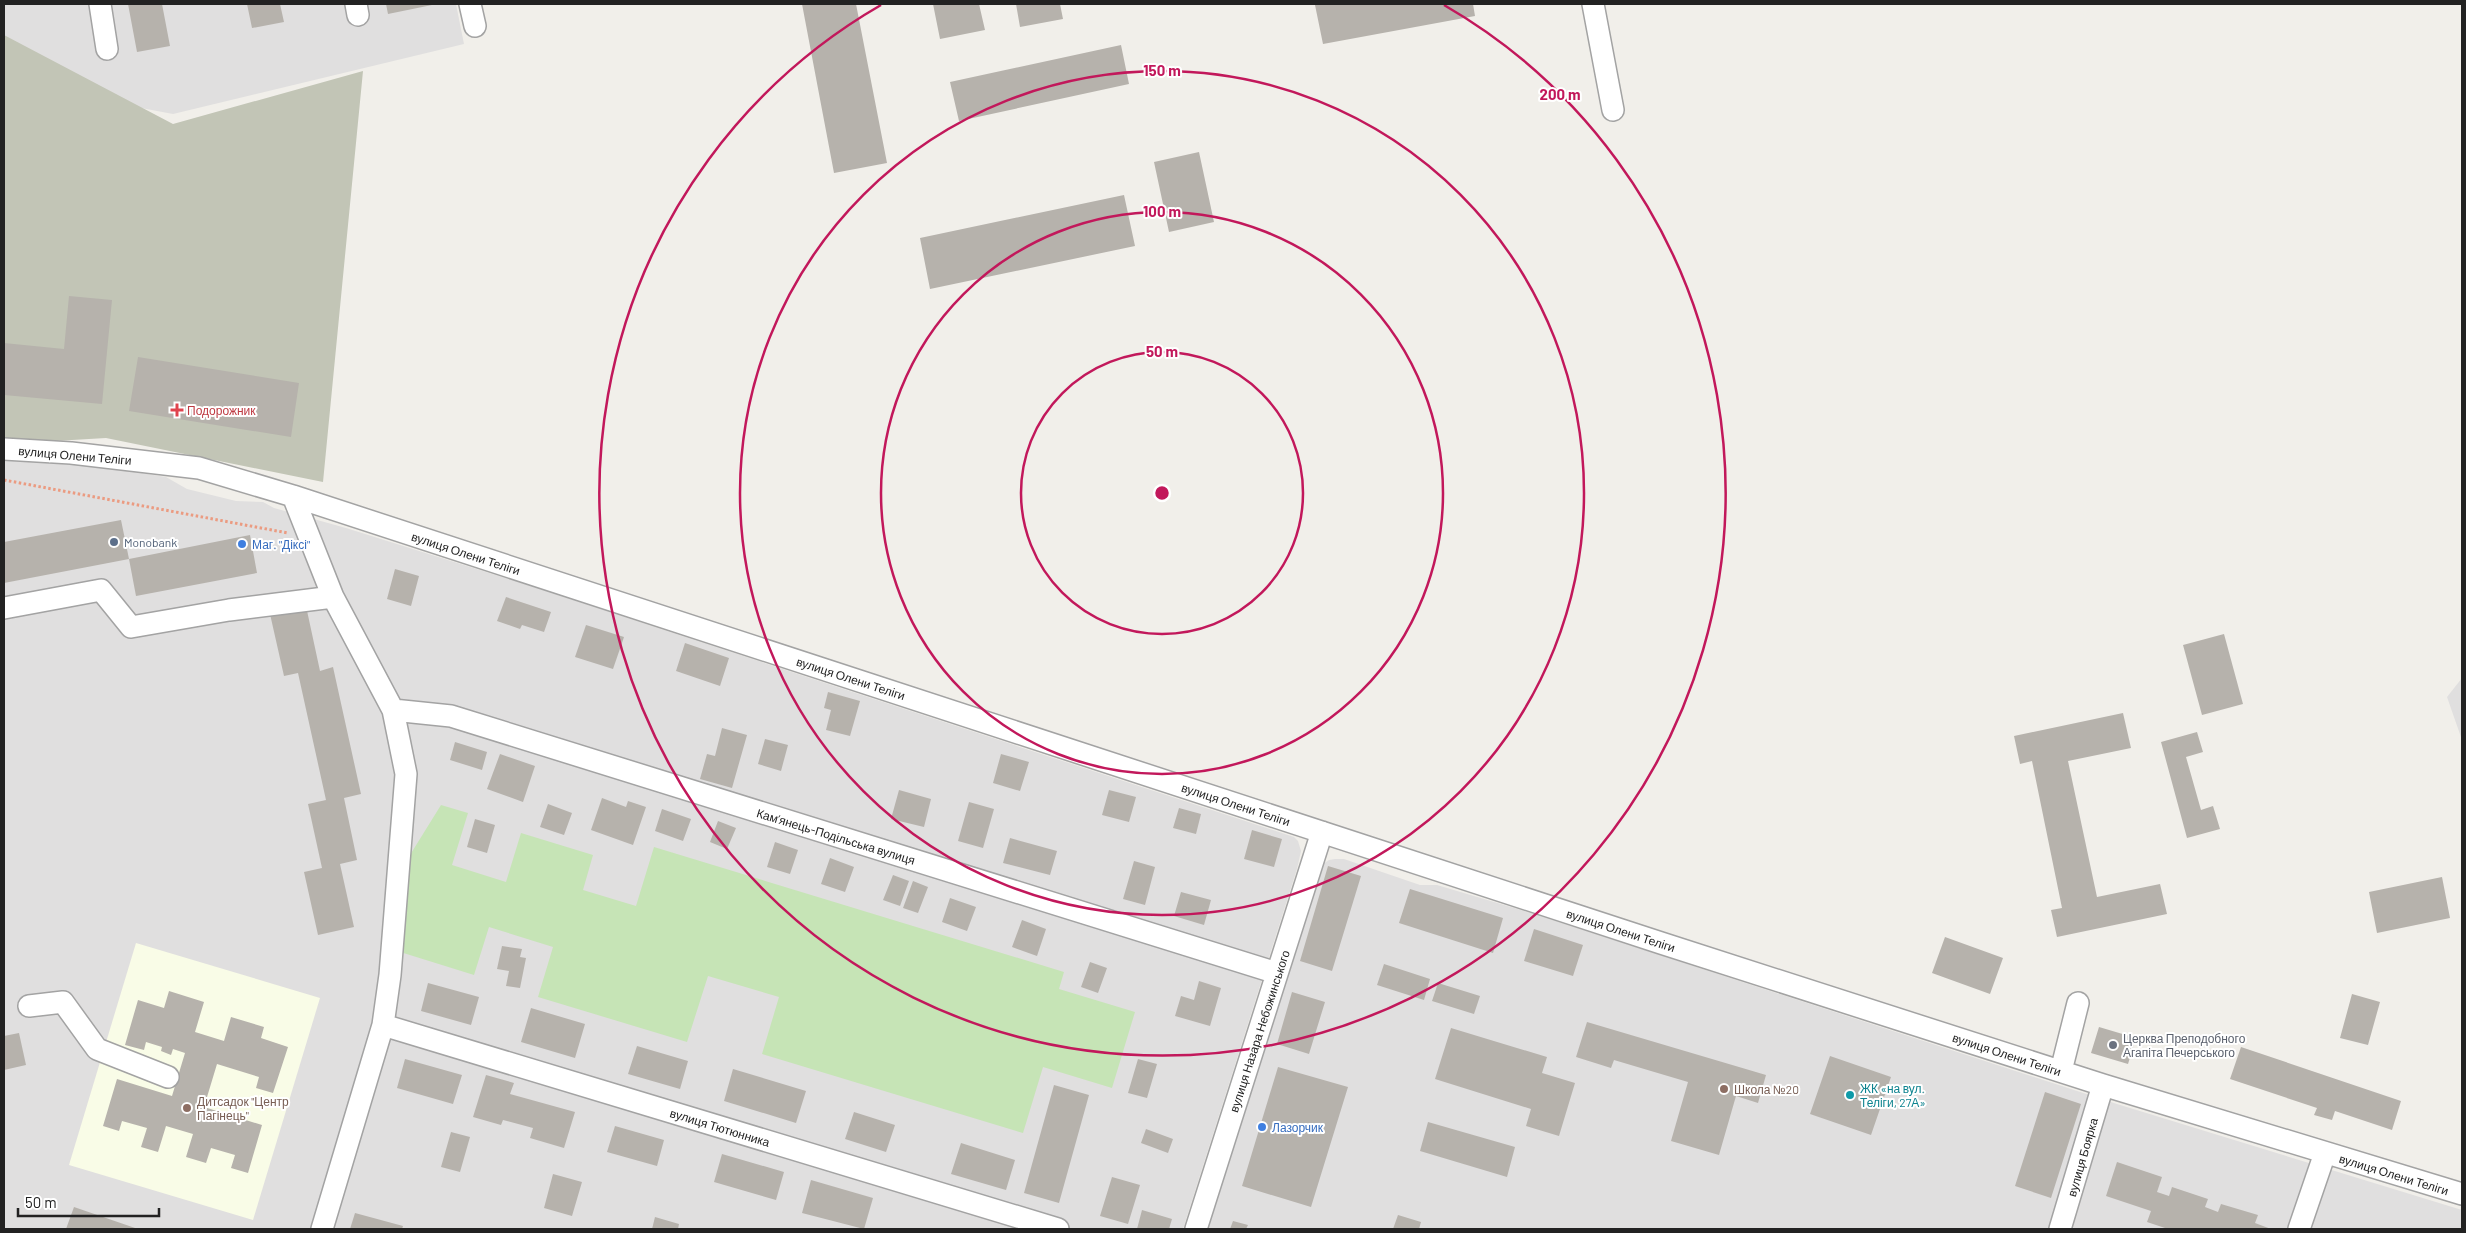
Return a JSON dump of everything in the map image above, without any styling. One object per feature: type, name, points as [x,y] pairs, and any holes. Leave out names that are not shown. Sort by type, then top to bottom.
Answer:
[{"type":"street","points":[[100,4],[107,49]]},
{"type":"street","points":[[470,4],[474,26]]},
{"type":"street","points":[[1593,4],[1613,110]]},
{"type":"street","name":"вулиця Олени Теліги","points":[[4,449],[70,453],[199,468],[293,496],[2103,1085],[2462,1194]]},
{"type":"street","points":[[293,496],[333,597],[393,710],[406,774],[390,975],[383,1025],[322,1229]]},
{"type":"street","points":[[4,608],[101,590],[130,627],[229,610],[333,597]]},
{"type":"street","name":"Камʼянець-Подільська вулиця","points":[[393,710],[451,716],[1277,973]]},
{"type":"street","name":"вулиця Назара Небожинського","points":[[1196,1229],[1322,832]]},
{"type":"street","points":[[29,1006],[63,1002],[97,1049],[168,1077]]},
{"type":"street","points":[[2062,1071],[2078,1003]]},
{"type":"street","name":"вулиця Тютюнника","points":[[383,1025],[1058,1229]]},
{"type":"street","name":"вулиця Боярка","points":[[2060,1229],[2103,1085]]},
{"type":"street","points":[[2299,1229],[2324,1153]]},
{"type":"path","points":[[4,480],[311,538]]},
{"type":"shaded area","points":[[4,4],[456,4],[464,44],[173,114],[136,107],[4,49]]},
{"type":"shaded area","points":[[4,35],[173,124],[363,71],[323,482],[106,438],[4,444]]},
{"type":"shaded area","points":[[4,459],[86,464],[166,477],[187,489],[236,501],[263,502],[274,508],[346,528],[515,581],[1294,837],[1298,841],[1301,851],[1297,869],[1183,1229],[4,1229]]},
{"type":"shaded area","points":[[2462,678],[2462,740],[2447,697]]},
{"type":"shaded area","points":[[1344,859],[1420,885],[1437,885],[1534,914],[2117,1104],[2462,1210],[2462,1229],[1203,1229],[1320,866],[1329,860]]},
{"type":"shaded area","name":"Дитсадок \"Центр Пагінець\"","points":[[136,943],[320,998],[253,1220],[69,1165]]},
{"type":"green space","points":[[441,805],[468,813],[452,865],[506,882],[521,833],[593,855],[583,890],[636,906],[654,847],[1064,972],[1059,989],[1135,1012],[1112,1088],[1043,1067],[1023,1133],[762,1054],[779,997],[708,976],[687,1042],[538,997],[553,947],[489,927],[474,975],[397,951],[405,863]]},
{"type":"building","points":[[128,4],[162,4],[170,46],[137,52]]},
{"type":"building","points":[[247,4],[280,4],[284,22],[252,28]]},
{"type":"building","points":[[386,4],[432,4],[432,5],[388,14]]},
{"type":"building","points":[[802,4],[856,4],[887,163],[834,173]]},
{"type":"building","points":[[933,4],[979,4],[985,30],[940,39]]},
{"type":"building","points":[[1016,4],[1060,4],[1063,19],[1020,27]]},
{"type":"building","points":[[1473,4],[1475,16],[1323,44],[1315,5]]},
{"type":"building","points":[[1121,45],[1129,84],[959,121],[950,82]]},
{"type":"building","points":[[1199,152],[1214,222],[1169,232],[1154,162]]},
{"type":"building","points":[[1124,195],[1135,246],[930,289],[920,238]]},
{"type":"building","points":[[69,296],[112,300],[102,404],[4,395],[4,343],[64,349]]},
{"type":"building","points":[[138,357],[299,383],[291,437],[129,411]]},
{"type":"building","points":[[121,520],[129,559],[4,583],[4,542]]},
{"type":"building","points":[[250,535],[257,573],[136,596],[129,559]]},
{"type":"building","points":[[395,569],[419,576],[411,606],[387,599]]},
{"type":"building","points":[[506,597],[551,612],[544,632],[522,625],[520,629],[497,621]]},
{"type":"building","points":[[306,606],[320,671],[333,667],[361,794],[344,798],[357,860],[340,864],[354,927],[318,935],[304,872],[322,868],[308,804],[326,800],[298,673],[284,676],[270,614]]},
{"type":"building","points":[[586,625],[624,637],[613,669],[575,657]]},
{"type":"building","points":[[2224,634],[2243,704],[2202,715],[2183,645]]},
{"type":"building","points":[[685,643],[729,658],[720,686],[676,671]]},
{"type":"building","points":[[828,692],[860,701],[850,736],[826,730],[831,710],[824,708]]},
{"type":"building","points":[[2123,713],[2131,748],[2068,761],[2097,897],[2160,884],[2167,914],[2057,937],[2051,910],[2062,908],[2032,761],[2020,764],[2014,736]]},
{"type":"building","points":[[722,728],[747,735],[732,788],[700,779],[707,754],[715,756]]},
{"type":"building","points":[[2197,732],[2203,752],[2186,757],[2201,810],[2213,806],[2220,829],[2187,838],[2161,742]]},
{"type":"building","points":[[765,739],[788,745],[781,771],[758,764]]},
{"type":"building","points":[[455,742],[487,752],[482,770],[450,760]]},
{"type":"building","points":[[500,754],[535,766],[523,802],[487,789]]},
{"type":"building","points":[[1001,754],[1029,762],[1020,791],[993,783]]},
{"type":"building","points":[[899,790],[931,799],[924,827],[891,819]]},
{"type":"building","points":[[1109,790],[1136,797],[1129,822],[1102,815]]},
{"type":"building","points":[[602,798],[626,807],[628,801],[646,807],[633,845],[591,830]]},
{"type":"building","points":[[969,802],[994,809],[983,848],[958,841]]},
{"type":"building","points":[[548,804],[572,813],[564,835],[540,827]]},
{"type":"building","points":[[1179,808],[1201,814],[1196,834],[1173,828]]},
{"type":"building","points":[[662,809],[691,819],[683,841],[655,831]]},
{"type":"building","points":[[475,819],[495,825],[487,853],[467,847]]},
{"type":"building","points":[[718,821],[736,828],[727,849],[710,842]]},
{"type":"building","points":[[1252,830],[1282,839],[1274,867],[1244,859]]},
{"type":"building","points":[[1010,838],[1057,851],[1050,875],[1003,863]]},
{"type":"building","points":[[775,842],[798,850],[790,874],[767,867]]},
{"type":"building","points":[[830,858],[854,867],[845,892],[821,884]]},
{"type":"building","points":[[1134,861],[1155,867],[1145,905],[1123,899]]},
{"type":"building","points":[[1328,866],[1361,876],[1332,971],[1300,961]]},
{"type":"building","points":[[893,875],[909,881],[900,906],[883,900]]},
{"type":"building","points":[[2442,877],[2450,918],[2377,933],[2369,892]]},
{"type":"building","points":[[913,881],[928,887],[918,913],[903,908]]},
{"type":"building","points":[[1410,889],[1503,918],[1493,953],[1399,923]]},
{"type":"building","points":[[1181,892],[1211,900],[1204,925],[1174,916]]},
{"type":"building","points":[[950,898],[976,907],[967,931],[942,922]]},
{"type":"building","points":[[1022,920],[1046,929],[1037,956],[1012,947]]},
{"type":"building","points":[[1534,929],[1583,945],[1573,976],[1524,961]]},
{"type":"building","points":[[1945,937],[2003,958],[1990,994],[1932,973]]},
{"type":"building","points":[[502,946],[522,949],[520,957],[526,958],[520,988],[506,986],[509,971],[497,969]]},
{"type":"building","points":[[1090,962],[1107,968],[1098,993],[1081,987]]},
{"type":"building","points":[[1384,964],[1430,979],[1424,1000],[1377,985]]},
{"type":"building","points":[[1199,981],[1221,988],[1210,1026],[1175,1016],[1181,996],[1194,1000]]},
{"type":"building","points":[[428,983],[479,997],[471,1025],[421,1011]]},
{"type":"building","points":[[1438,983],[1480,996],[1474,1014],[1432,1001]]},
{"type":"building","points":[[169,991],[204,1002],[195,1032],[224,1041],[231,1017],[264,1027],[261,1038],[288,1047],[273,1093],[256,1088],[259,1077],[217,1064],[204,1107],[262,1125],[248,1173],[231,1168],[235,1155],[211,1148],[206,1163],[186,1157],[193,1134],[166,1126],[158,1152],[141,1147],[147,1128],[122,1121],[119,1131],[103,1126],[117,1079],[172,1096],[185,1053],[173,1049],[171,1055],[161,1051],[162,1047],[146,1042],[144,1050],[125,1045],[138,1000],[164,1008]]},
{"type":"building","points":[[1292,992],[1325,1002],[1309,1054],[1277,1044]]},
{"type":"building","points":[[2352,994],[2380,1002],[2368,1045],[2340,1038]]},
{"type":"building","points":[[531,1008],[585,1024],[575,1058],[521,1042]]},
{"type":"building","name":"Школа №20","points":[[1587,1022],[1766,1075],[1758,1103],[1736,1096],[1719,1155],[1671,1141],[1688,1082],[1614,1060],[1611,1068],[1576,1057]]},
{"type":"building","name":"Церква Преподобного Агапіта Печерського","points":[[2099,1027],[2136,1038],[2128,1064],[2091,1053]]},
{"type":"building","points":[[1451,1028],[1547,1057],[1542,1073],[1575,1083],[1559,1136],[1526,1126],[1531,1109],[1435,1079]]},
{"type":"building","points":[[19,1033],[26,1065],[4,1070],[4,1036]]},
{"type":"building","points":[[637,1046],[688,1061],[680,1089],[628,1074]]},
{"type":"building","points":[[2241,1047],[2401,1101],[2392,1130],[2335,1111],[2332,1120],[2314,1115],[2317,1108],[2230,1079]]},
{"type":"building","name":"ЖК «на вул. Теліги, 27А»","points":[[1830,1056],[1891,1077],[1871,1135],[1810,1114]]},
{"type":"building","points":[[405,1059],[462,1075],[453,1104],[397,1088]]},
{"type":"building","points":[[1138,1059],[1157,1064],[1147,1098],[1128,1093]]},
{"type":"building","points":[[1278,1067],[1348,1087],[1311,1207],[1242,1186]]},
{"type":"building","points":[[733,1069],[806,1091],[796,1123],[724,1101]]},
{"type":"building","points":[[486,1075],[514,1083],[510,1094],[575,1112],[564,1148],[530,1138],[533,1128],[503,1120],[501,1125],[473,1117]]},
{"type":"building","points":[[1054,1085],[1089,1095],[1059,1203],[1024,1193]]},
{"type":"building","points":[[2045,1092],[2081,1104],[2051,1198],[2015,1186]]},
{"type":"building","points":[[854,1112],[895,1125],[886,1152],[845,1139]]},
{"type":"building","points":[[1428,1122],[1515,1147],[1507,1177],[1420,1151]]},
{"type":"building","points":[[615,1126],[664,1140],[657,1166],[607,1152]]},
{"type":"building","points":[[1146,1129],[1173,1139],[1168,1153],[1141,1143]]},
{"type":"building","points":[[451,1132],[470,1137],[460,1172],[441,1167]]},
{"type":"building","points":[[961,1143],[1015,1160],[1006,1190],[951,1174]]},
{"type":"building","points":[[722,1154],[784,1172],[776,1200],[714,1182]]},
{"type":"building","points":[[2117,1162],[2162,1177],[2157,1192],[2169,1196],[2172,1187],[2208,1199],[2205,1207],[2218,1212],[2221,1204],[2258,1215],[2255,1223],[2271,1229],[2168,1229],[2147,1222],[2151,1211],[2106,1196]]},
{"type":"building","points":[[553,1174],[582,1182],[572,1216],[544,1208]]},
{"type":"building","points":[[1112,1177],[1140,1185],[1128,1224],[1100,1216]]},
{"type":"building","points":[[811,1180],[873,1198],[864,1229],[802,1213]]},
{"type":"building","points":[[74,1207],[138,1229],[66,1229]]},
{"type":"building","points":[[1142,1210],[1172,1219],[1169,1229],[1137,1229]]},
{"type":"building","points":[[355,1213],[403,1226],[402,1229],[350,1229]]},
{"type":"building","points":[[1398,1215],[1421,1222],[1419,1229],[1393,1229]]},
{"type":"building","points":[[655,1217],[679,1224],[678,1229],[652,1229]]},
{"type":"building","points":[[1233,1221],[1248,1225],[1246,1229],[1230,1229]]},
{"type":"place","name":"Подорожник","points":[[177,410]]},
{"type":"place","name":"Monobank","points":[[114,542]]},
{"type":"place","name":"Маг. \"Діксі\"","points":[[242,544]]},
{"type":"place","name":"Церква Преподобного Агапіта Печерського","points":[[2113,1045]]},
{"type":"place","name":"Школа №20","points":[[1724,1089]]},
{"type":"place","name":"ЖК «на вул. Теліги, 27А»","points":[[1850,1095]]},
{"type":"place","name":"Дитсадок \"Центр Пагінець\"","points":[[187,1108]]},
{"type":"place","name":"Лазорчик","points":[[1262,1127]]}]
